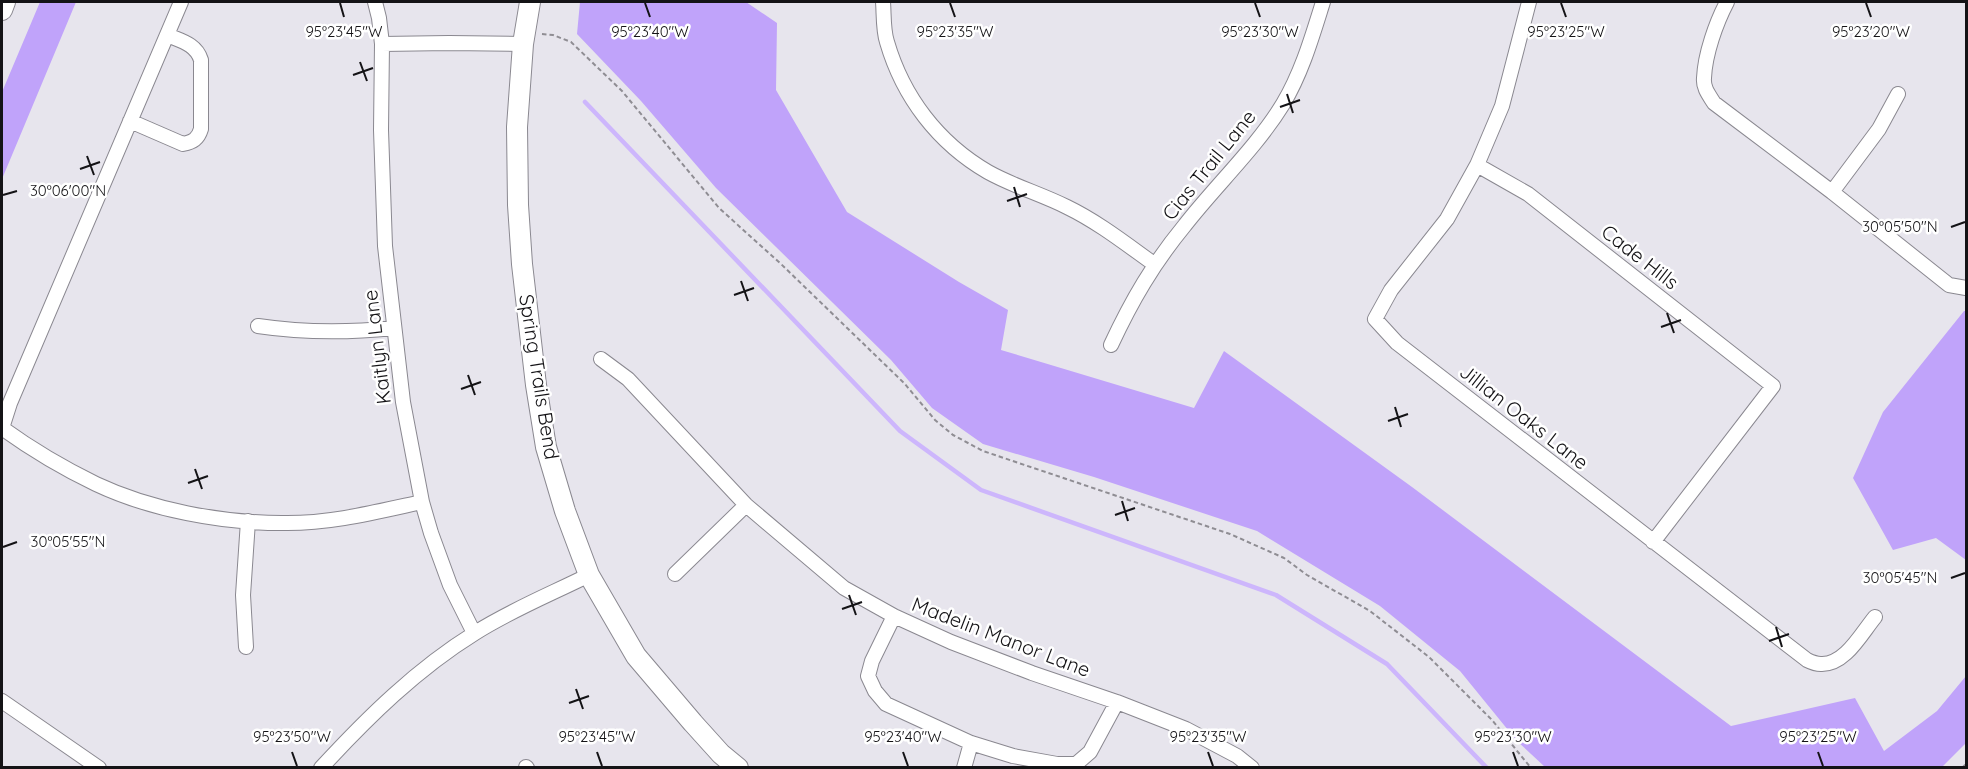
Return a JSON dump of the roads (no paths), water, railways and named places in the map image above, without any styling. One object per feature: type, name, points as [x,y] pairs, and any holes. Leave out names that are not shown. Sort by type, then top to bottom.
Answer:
[{"type":"street","points":[[2,10],[5,2]]},
{"type":"street","points":[[181,2],[10,403],[2,428],[66,468],[106,488],[169,509],[207,517],[284,524],[330,520],[422,502]]},
{"type":"street","name":"Kaitlyn Lane","points":[[375,2],[382,44],[382,189],[385,246],[393,328],[405,412],[422,502],[450,585],[474,633]]},
{"type":"street","name":"Spring Trails Bend","points":[[530,2],[524,39],[517,127],[518,205],[536,385],[546,447],[565,511],[589,575],[636,656],[721,754],[738,768]]},
{"type":"street","points":[[884,2],[886,41],[916,107],[936,132],[962,156],[990,173],[1067,207],[1100,226],[1154,264]]},
{"type":"street","name":"Cias Trail Lane","points":[[1111,345],[1129,305],[1154,264],[1185,224],[1250,150],[1283,103],[1305,60],[1323,2]]},
{"type":"street","points":[[1477,165],[1502,106],[1529,2]]},
{"type":"street","points":[[1727,2],[1711,43],[1704,79],[1706,90],[1714,103],[1832,192],[1949,285],[1966,288]]},
{"type":"street","points":[[130,121],[183,144],[199,137],[201,60],[198,51],[193,47],[167,35]]},
{"type":"street","points":[[382,44],[524,39]]},
{"type":"street","points":[[1832,192],[1879,129],[1898,94]]},
{"type":"street","name":"Jillian Oaks Lane","points":[[1477,165],[1447,219],[1391,290],[1375,320],[1397,343],[1807,660],[1820,664],[1831,663],[1843,656],[1875,617]]},
{"type":"street","name":"Cade Hills","points":[[1477,165],[1528,194],[1773,386],[1653,542]]},
{"type":"street","points":[[258,326],[298,332],[349,332],[393,328]]},
{"type":"street","name":"Madelin Manor Lane","points":[[601,359],[628,379],[746,505],[844,588],[894,616],[951,642],[1186,729],[1237,756],[1252,768]]},
{"type":"street","points":[[675,574],[746,505]]},
{"type":"street","points":[[246,647],[243,595],[248,522]]},
{"type":"street","points":[[321,768],[401,687],[474,633],[589,575]]},
{"type":"street","points":[[894,616],[872,661],[868,676],[875,691],[886,704],[971,744],[1013,756],[1057,764],[1076,764],[1090,752],[1117,702]]},
{"type":"street","points":[[2,700],[83,763],[99,768]]},
{"type":"street","points":[[964,768],[971,744]]},
{"type":"waterway","points":[[585,102],[900,431],[981,490],[1276,595],[1387,664],[1487,768]]}]
